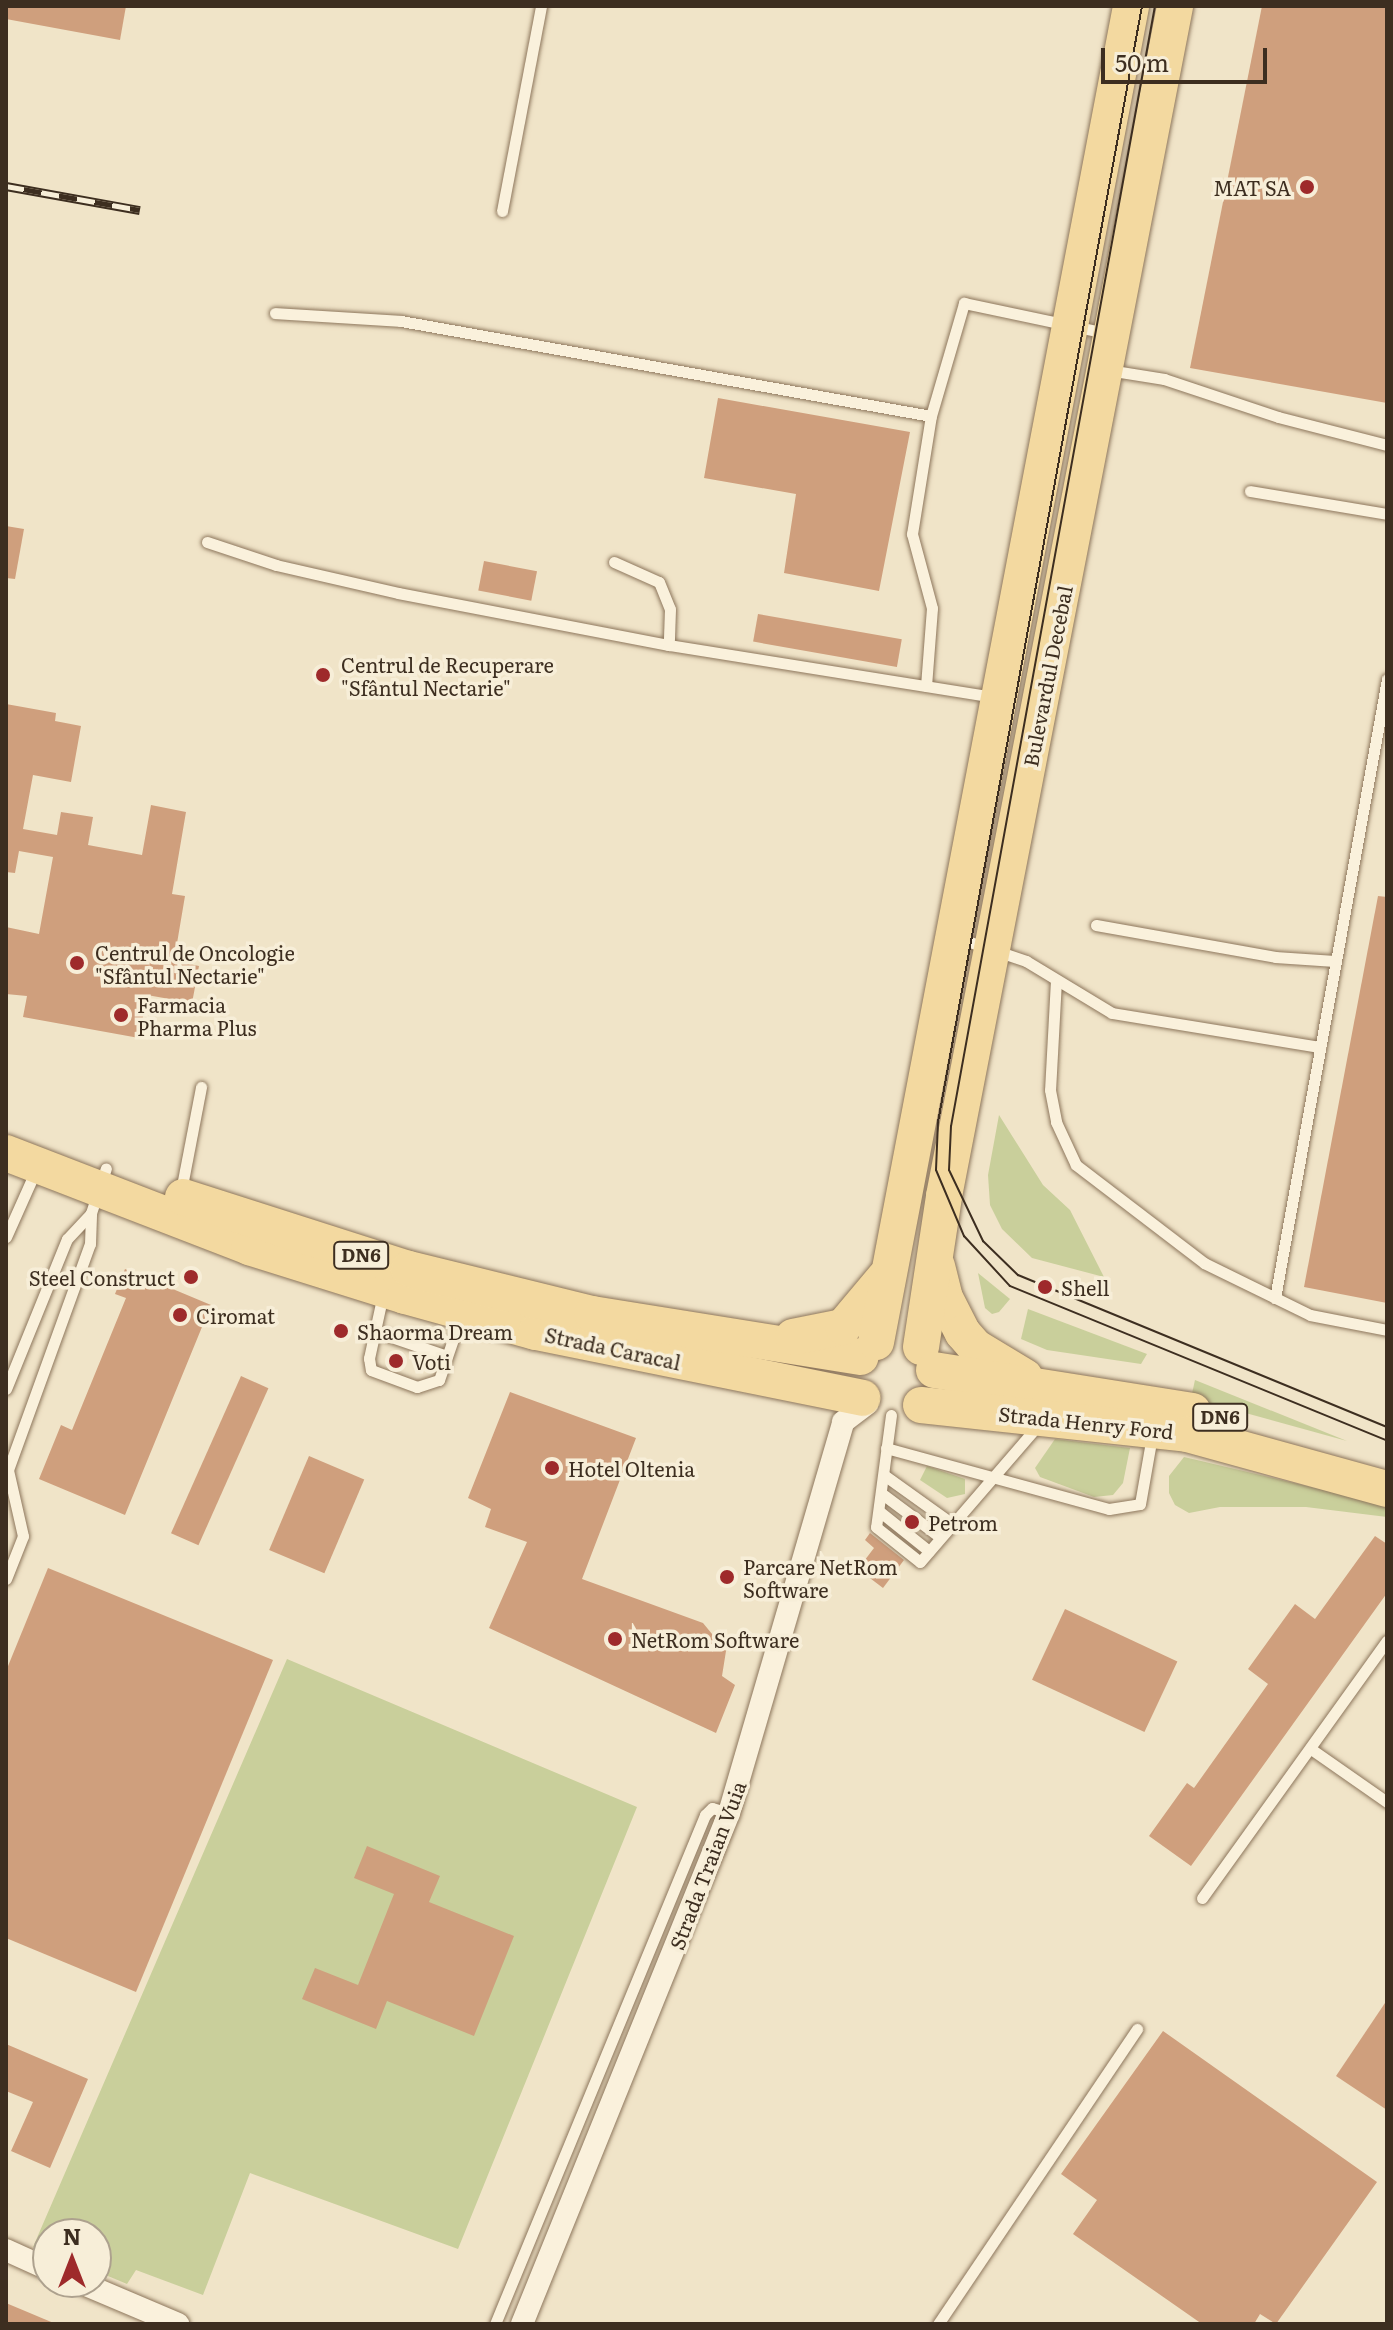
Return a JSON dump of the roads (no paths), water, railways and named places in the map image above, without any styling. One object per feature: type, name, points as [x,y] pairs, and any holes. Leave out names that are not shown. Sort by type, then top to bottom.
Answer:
[{"type":"main road","name":"Bulevardul Decebal","points":[[869,1350],[957,938],[1074,327],[1131,6]]},
{"type":"main road","name":"Bulevardul Decebal","points":[[928,1359],[934,1252],[1114,335],[1175,6]]},
{"type":"main road","name":"Strada Caracal","points":[[6,1127],[99,1190],[180,1196],[409,1269],[592,1314],[730,1337],[869,1350]]},
{"type":"main road","name":"Strada Caracal","points":[[22,1160],[99,1190],[384,1289],[463,1312],[886,1414]]},
{"type":"main road","points":[[934,1252],[950,1311],[975,1347],[1047,1402]]},
{"type":"main road","points":[[730,1337],[812,1336],[843,1327],[888,1272]]},
{"type":"main road","name":"DN6","points":[[869,1350],[900,1338],[928,1359]]},
{"type":"main road","points":[[869,1350],[857,1385],[886,1414],[929,1395],[928,1359]]},
{"type":"main road","name":"Strada Henry Ford","points":[[928,1359],[1047,1402],[1300,1461],[1387,1489]]},
{"type":"main road","name":"Strada Henry Ford","points":[[886,1414],[1047,1402],[1204,1413],[1387,1466]]},
{"type":"street","name":"Strada Traian Vuia","points":[[522,2324],[729,1813],[843,1422],[886,1414]]},
{"type":"street","points":[[6,2250],[32,2262]]},
{"type":"street","points":[[112,2296],[178,2324]]},
{"type":"lane","points":[[502,211],[541,6]]},
{"type":"lane","points":[[926,686],[932,608],[912,534],[931,416],[964,303],[1114,335]]},
{"type":"lane","points":[[275,313],[401,321],[931,416]]},
{"type":"lane","points":[[1107,370],[1164,379],[1278,417],[1387,445]]},
{"type":"lane","points":[[1250,491],[1387,514]]},
{"type":"lane","points":[[207,542],[276,565],[367,586],[669,645],[1003,698]]},
{"type":"lane","points":[[614,562],[659,582],[670,609],[669,645]]},
{"type":"lane","points":[[1275,1298],[1387,679]]},
{"type":"lane","points":[[1096,925],[1275,957],[1335,961]]},
{"type":"lane","points":[[957,938],[994,946],[1112,1013],[1320,1047]]},
{"type":"lane","points":[[1056,980],[1050,1090],[1056,1122],[1076,1165],[1204,1263],[1310,1315],[1387,1330]]},
{"type":"lane","points":[[180,1196],[201,1087]]},
{"type":"lane","points":[[6,1237],[22,1160]]},
{"type":"lane","points":[[6,1389],[67,1239],[99,1190]]},
{"type":"lane","points":[[6,1579],[23,1536],[8,1470],[90,1244],[99,1190]]},
{"type":"lane","points":[[384,1289],[369,1358],[380,1377],[428,1386],[439,1380],[463,1312]]},
{"type":"lane","points":[[374,1331],[447,1356]]},
{"type":"lane","points":[[1047,1402],[994,1475],[929,1551],[879,1511],[886,1414],[994,1475],[1109,1509],[1140,1504],[1153,1428]]},
{"type":"lane","points":[[884,1475],[951,1523]]},
{"type":"lane","points":[[881,1493],[940,1537]]},
{"type":"lane","points":[[1202,1898],[1387,1641]]},
{"type":"lane","points":[[1311,1749],[1387,1802]]},
{"type":"lane","points":[[495,2324],[705,1815],[712,1808],[729,1813]]},
{"type":"lane","points":[[938,2324],[1137,2029]]},
{"type":"tram line","points":[[1142,6],[938,1122],[936,1170],[964,1236],[1010,1286],[1387,1441]]},
{"type":"tram line","points":[[1155,6],[951,1126],[949,1170],[983,1241],[1018,1275],[1387,1427]]},
{"type":"railway","points":[[6,186],[140,210]]},
{"type":"place","name":"MAT SA","points":[[1307,187]]},
{"type":"place","name":"Centrul de Recuperare \"Sfântul Nectarie\"","points":[[323,675]]},
{"type":"place","name":"Centrul de Oncologie \"Sfântul Nectarie\"","points":[[77,963]]},
{"type":"place","name":"Farmacia Pharma Plus","points":[[121,1015]]},
{"type":"place","name":"Steel Construct","points":[[191,1277]]},
{"type":"place","name":"Shell","points":[[1045,1287]]},
{"type":"place","name":"Ciromat","points":[[180,1315]]},
{"type":"place","name":"Shaorma Dream","points":[[341,1331]]},
{"type":"place","name":"Voti","points":[[396,1361]]},
{"type":"place","name":"Hotel Oltenia","points":[[552,1468]]},
{"type":"place","name":"Petrom","points":[[912,1522]]},
{"type":"place","name":"Parcare NetRom Software","points":[[727,1577]]},
{"type":"place","name":"NetRom Software","points":[[615,1639]]}]
